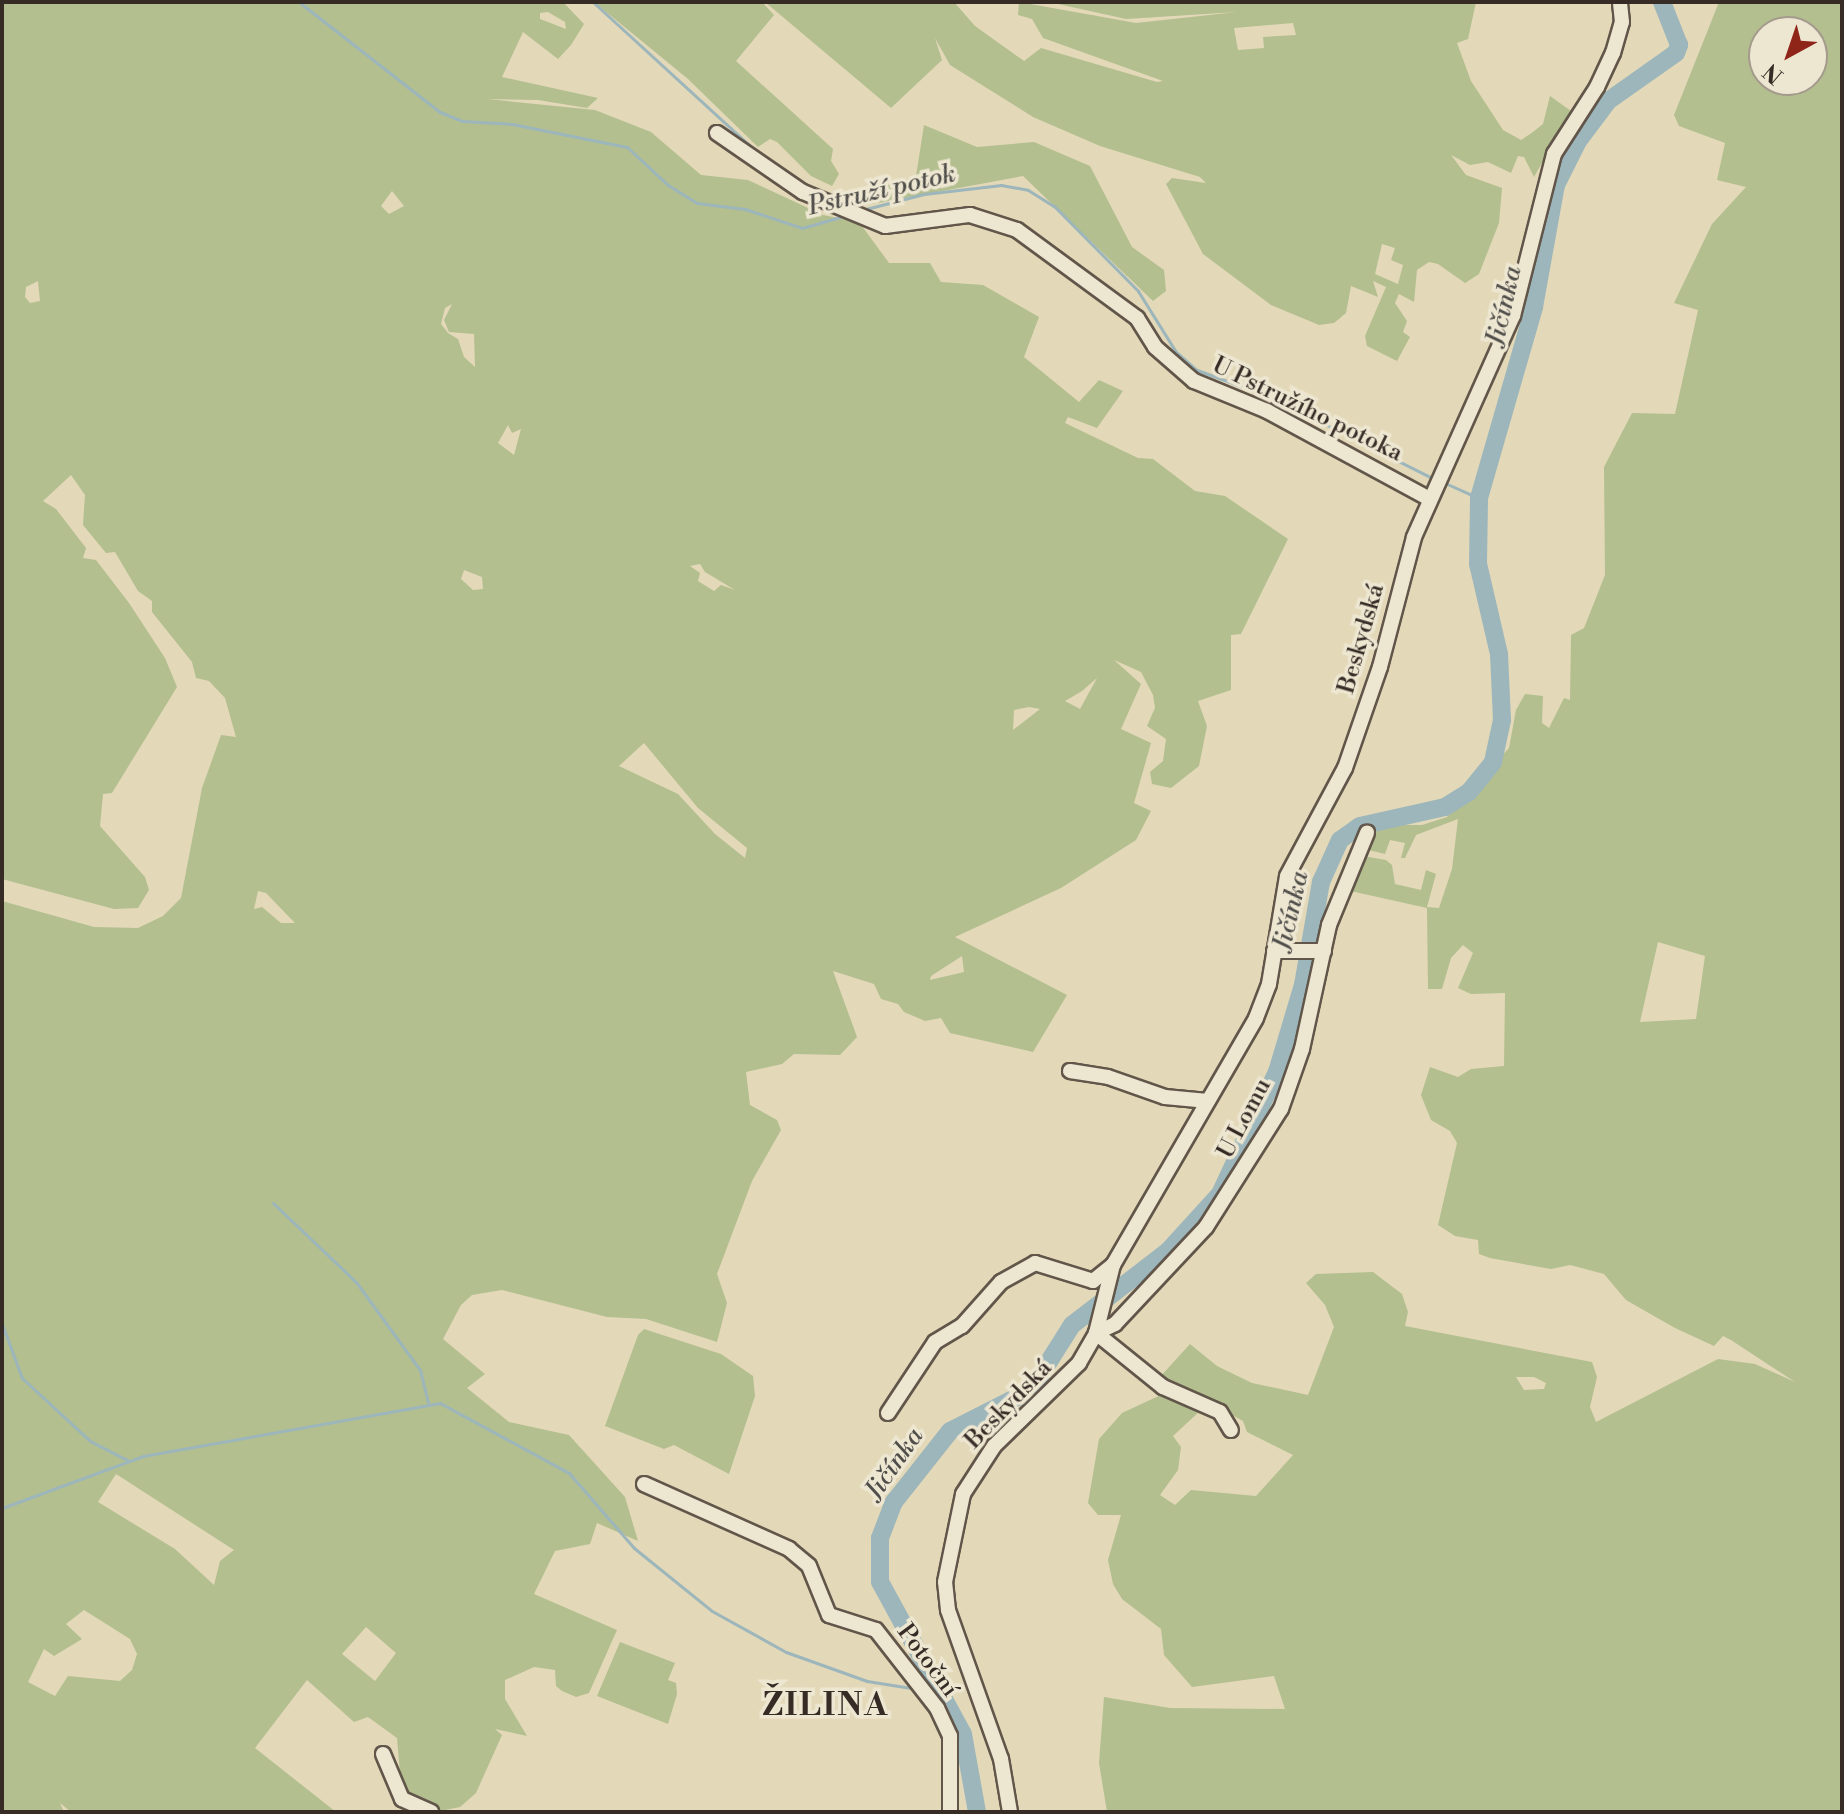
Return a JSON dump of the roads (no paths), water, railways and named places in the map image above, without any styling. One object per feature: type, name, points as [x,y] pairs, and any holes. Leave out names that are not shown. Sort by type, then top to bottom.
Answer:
[{"type":"street","name":"Beskydská","points":[[1010,1812],[1001,1759],[953,1634],[945,1582],[950,1543],[963,1494],[979,1466],[1002,1437],[1057,1390],[1097,1328],[1113,1269],[1256,1018],[1274,951],[1287,876],[1345,768],[1431,495],[1513,316],[1554,154],[1613,53],[1622,22],[1620,2]]},
{"type":"street","name":"U Pstružího potoka","points":[[717,133],[803,192],[885,226],[970,215],[1017,230],[1137,318],[1155,347],[1194,381],[1280,417],[1431,495]]},
{"type":"street","name":"U Lomu","points":[[1097,1328],[1115,1324],[1206,1227],[1281,1109],[1302,1049],[1329,925],[1367,833]]},
{"type":"street","points":[[1274,951],[1324,951]]},
{"type":"street","points":[[1070,1071],[1108,1077],[1165,1097],[1208,1101]]},
{"type":"street","points":[[888,1413],[935,1342],[962,1326],[1001,1282],[1035,1263],[1093,1281],[1113,1269]]},
{"type":"street","points":[[1097,1328],[1163,1387],[1220,1412],[1231,1430]]},
{"type":"street","name":"Potoční","points":[[644,1484],[789,1549],[809,1566],[829,1615],[876,1630],[937,1708],[950,1736],[950,1812]]},
{"type":"street","points":[[383,1754],[402,1799],[431,1812]]},
{"type":"waterway","name":"Pstruží potok","points":[[299,2],[440,112],[462,121],[512,124],[627,147],[668,185],[697,203],[745,209],[802,228],[847,215]]},
{"type":"waterway","points":[[593,2],[758,153]]},
{"type":"waterway","name":"Jičínka","points":[[977,1812],[963,1734],[880,1582],[880,1538],[894,1502],[950,1431],[1031,1390],[1072,1325],[1168,1251],[1220,1194],[1277,1072],[1303,985],[1321,882],[1340,840],[1360,826],[1445,807],[1469,792],[1493,762],[1502,720],[1499,654],[1478,564],[1479,498],[1534,307],[1556,185],[1578,141],[1608,101],[1676,53],[1679,45],[1662,2]]},
{"type":"waterway","name":"Pstruží potok","points":[[862,210],[924,194],[1001,185],[1028,190],[1054,206],[1138,291],[1176,352],[1197,370],[1273,398],[1434,479]]},
{"type":"waterway","name":"Pstruží potok","points":[[1445,483],[1479,498]]},
{"type":"waterway","points":[[273,1203],[356,1282],[420,1370],[428,1402]]},
{"type":"waterway","points":[[2,1324],[22,1378],[90,1441],[127,1460]]},
{"type":"waterway","points":[[2,1508],[143,1456],[440,1403],[569,1473],[634,1548],[712,1611],[786,1652],[867,1681],[917,1689]]},
{"type":"waterway","name":"Jičínka","points":[[929,1689],[942,1689]]},
{"type":"district","name":"ŽILINA","points":[[826,1705]]}]
